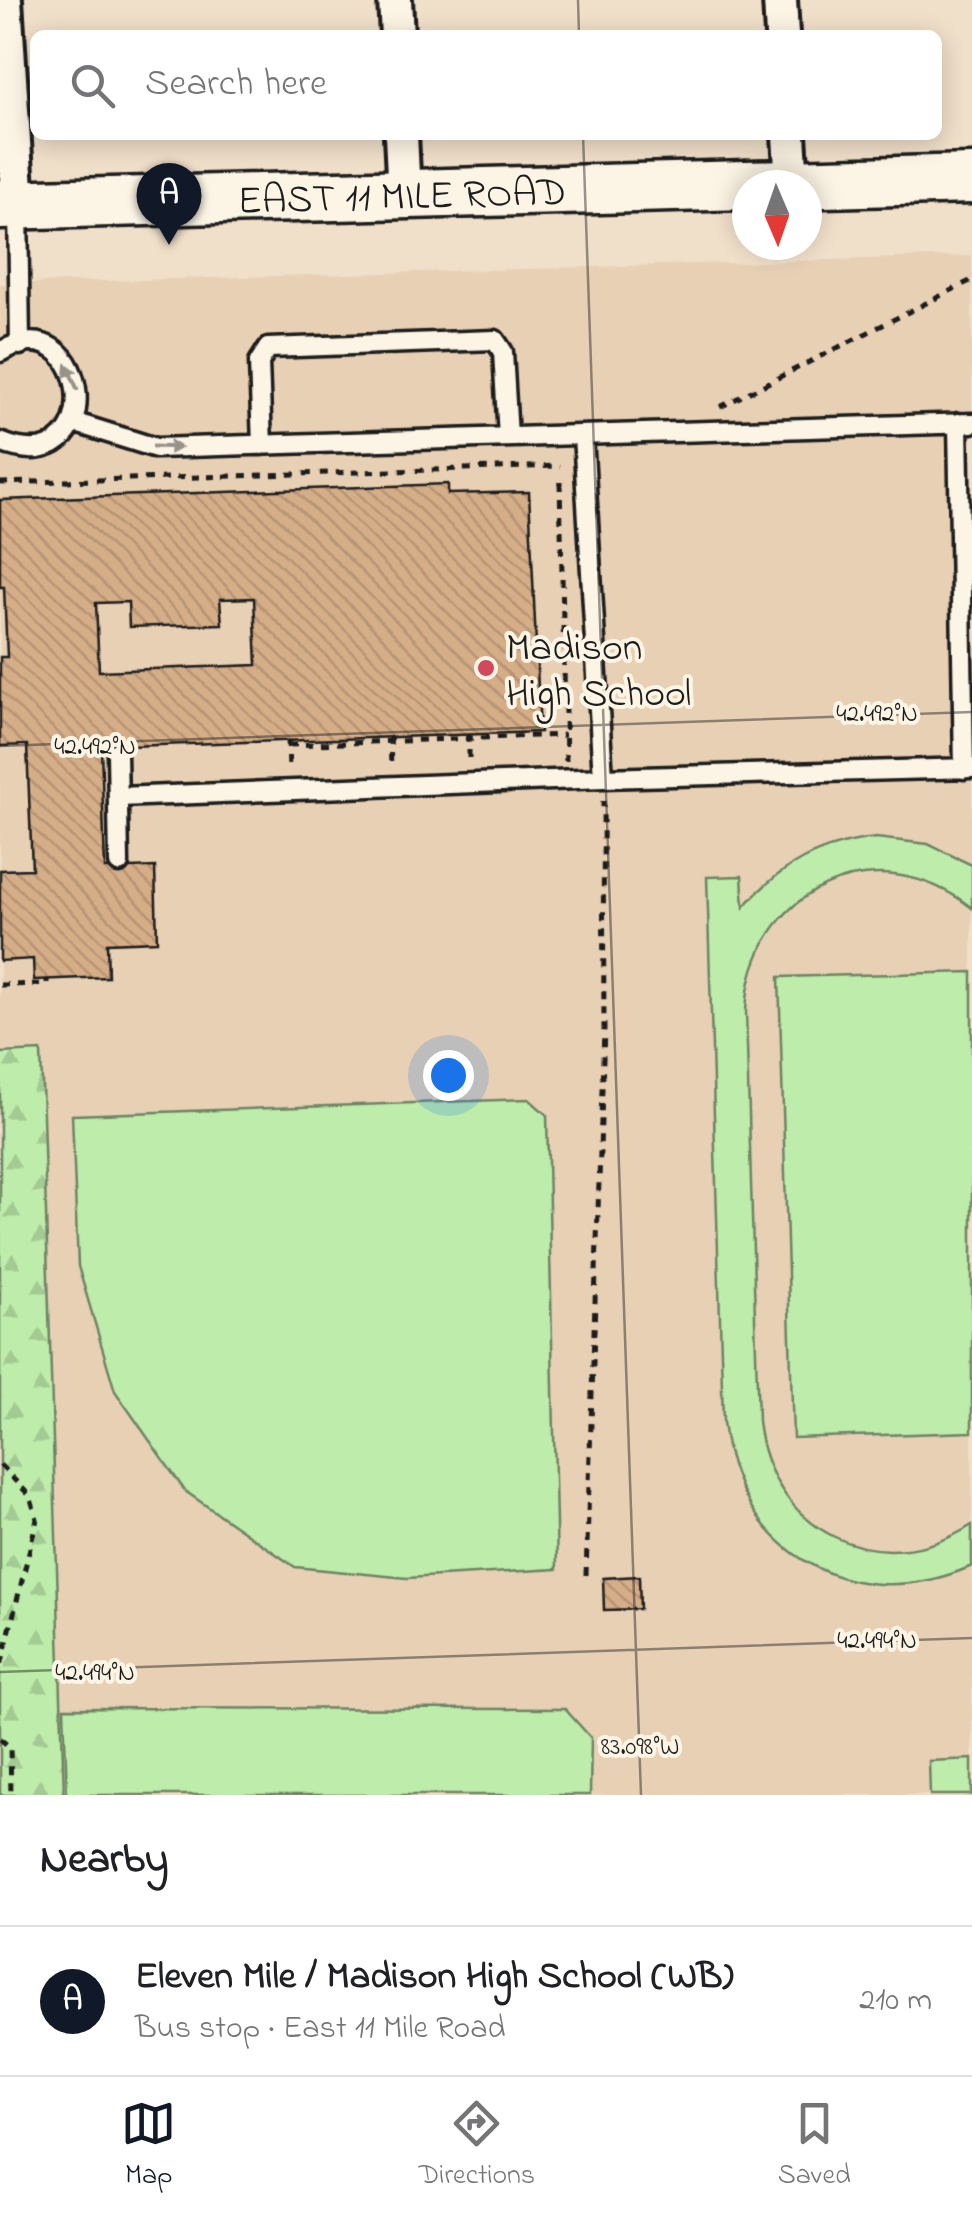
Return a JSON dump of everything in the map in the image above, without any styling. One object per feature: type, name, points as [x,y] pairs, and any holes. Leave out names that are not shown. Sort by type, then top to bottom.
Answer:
[{"type":"main road","name":"EAST 11 MILE ROAD","points":[[822,183],[972,179]]},
{"type":"main road","name":"EAST 11 MILE ROAD","points":[[9,205],[732,185]]},
{"type":"street","points":[[5,0],[9,205]]},
{"type":"street","points":[[396,0],[397,30]]},
{"type":"street","points":[[780,0],[782,30]]},
{"type":"street","points":[[401,140],[404,194]]},
{"type":"street","points":[[789,140],[791,170]]},
{"type":"lane","points":[[9,205],[20,344]]},
{"type":"lane","points":[[262,445],[259,362],[268,348],[495,340],[504,352],[508,437]]},
{"type":"lane","points":[[0,352],[20,344],[48,348],[70,366],[80,394],[74,422],[49,444],[16,448],[0,442]]},
{"type":"lane","points":[[74,422],[156,448],[965,423],[968,768],[118,797]]},
{"type":"lane","points":[[583,434],[603,778]]},
{"type":"lane","points":[[117,752],[119,863]]},
{"type":"path","points":[[704,431],[704,415],[972,280]]},
{"type":"path","points":[[0,483],[560,464],[566,767]]},
{"type":"path","points":[[306,773],[289,773],[289,743],[565,735]]},
{"type":"path","points":[[469,736],[469,769]]},
{"type":"path","points":[[374,771],[391,770],[390,739]]},
{"type":"path","points":[[586,1576],[604,1029],[603,778]]},
{"type":"path","points":[[0,985],[48,984],[47,979]]},
{"type":"path","points":[[0,1464],[30,1496],[37,1519],[0,1670]]},
{"type":"path","points":[[0,1739],[10,1747],[11,1795]]},
{"type":"shaded area","name":"Madison High School","points":[[972,256],[972,1795],[64,1795],[41,1052],[0,1053],[0,284]]},
{"type":"green space","points":[[876,838],[928,844],[972,865],[972,908],[935,886],[897,875],[860,875],[825,886],[795,905],[770,933],[753,968],[746,1011],[758,1421],[767,1460],[783,1492],[806,1518],[834,1537],[866,1547],[901,1550],[936,1542],[972,1525],[972,1566],[927,1580],[884,1584],[844,1578],[808,1563],[776,1539],[751,1507],[733,1468],[723,1422],[707,877],[742,876],[744,907],[772,879],[803,859],[837,845]]},
{"type":"green space","points":[[972,972],[972,1432],[793,1438],[779,977]]},
{"type":"green space","points":[[41,1051],[64,1795],[0,1795],[0,1053]]},
{"type":"green space","points":[[529,1099],[547,1115],[557,1569],[407,1578],[295,1567],[185,1491],[115,1391],[78,1266],[72,1115]]},
{"type":"green space","points":[[64,1708],[565,1709],[591,1738],[590,1795],[67,1795]]},
{"type":"green space","points":[[972,1759],[972,1795],[930,1795],[929,1761]]},
{"type":"building","points":[[448,484],[448,494],[529,492],[540,732],[101,747],[105,869],[155,867],[157,941],[107,943],[108,977],[34,980],[33,959],[0,961],[0,870],[32,869],[27,745],[0,746],[0,657],[7,657],[4,587],[0,587],[0,500]],"holes":[[[254,598],[257,665],[99,671],[96,603],[128,602],[129,627],[222,624],[220,599]]]},
{"type":"building","points":[[639,1576],[640,1609],[604,1610],[603,1578]]},
{"type":"place","name":"Eleven Mile / Madison High School (WB)","points":[[169,245]]},
{"type":"place","name":"Madison High School","points":[[486,668]]}]
